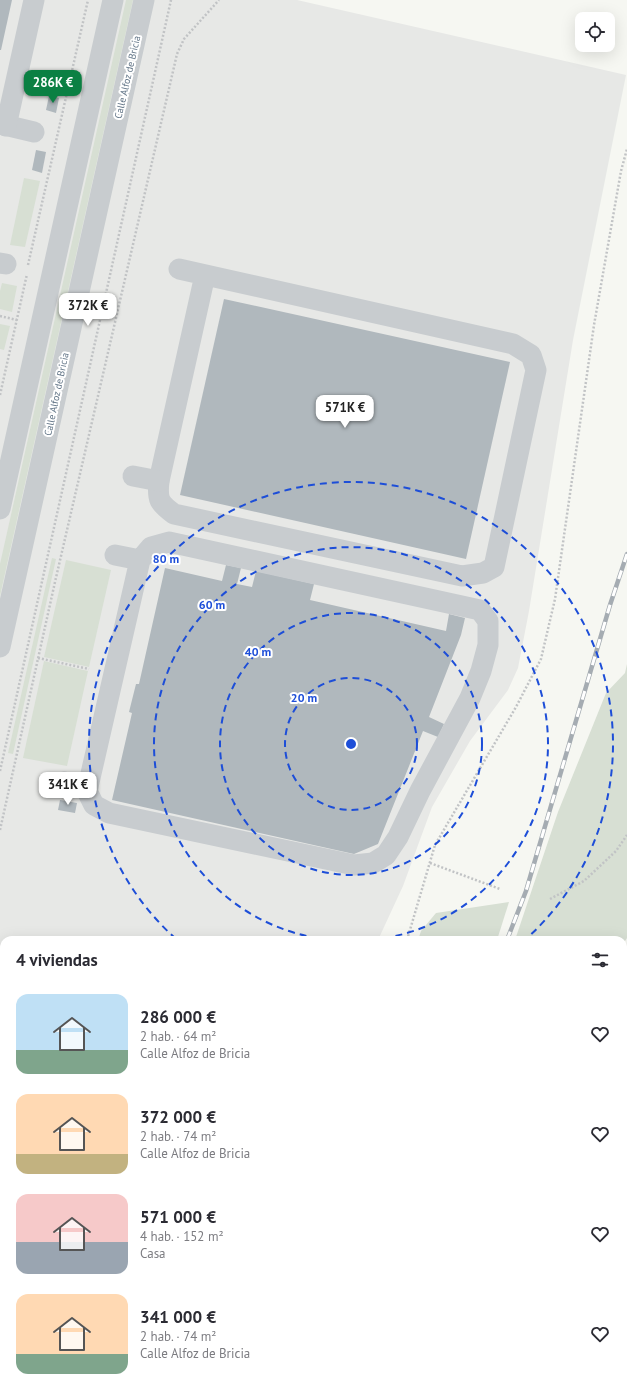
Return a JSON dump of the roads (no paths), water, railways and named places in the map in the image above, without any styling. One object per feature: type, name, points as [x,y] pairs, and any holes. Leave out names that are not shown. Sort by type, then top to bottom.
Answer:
[{"type":"street","points":[[34,0],[3,125],[34,132]]},
{"type":"street","points":[[0,509],[112,0]]},
{"type":"street","name":"Calle Alfoz de Bricia","points":[[0,647],[144,0]]},
{"type":"street","points":[[179,269],[513,344],[531,355],[536,370],[494,567],[483,573],[462,576],[174,514],[161,504],[158,491],[159,481],[205,275]]},
{"type":"street","points":[[133,476],[159,481]]},
{"type":"street","points":[[233,556],[239,528]]},
{"type":"street","points":[[169,542],[480,610],[488,621],[488,645],[481,671],[470,698],[420,790],[398,837],[386,855],[373,863],[354,865],[109,813],[94,804],[87,790],[140,560],[151,547],[169,542]]},
{"type":"street","points":[[115,555],[140,560]]},
{"type":"street","points":[[64,782],[88,787]]},
{"type":"railway","points":[[509,936],[526,891],[610,605],[627,554]]}]
